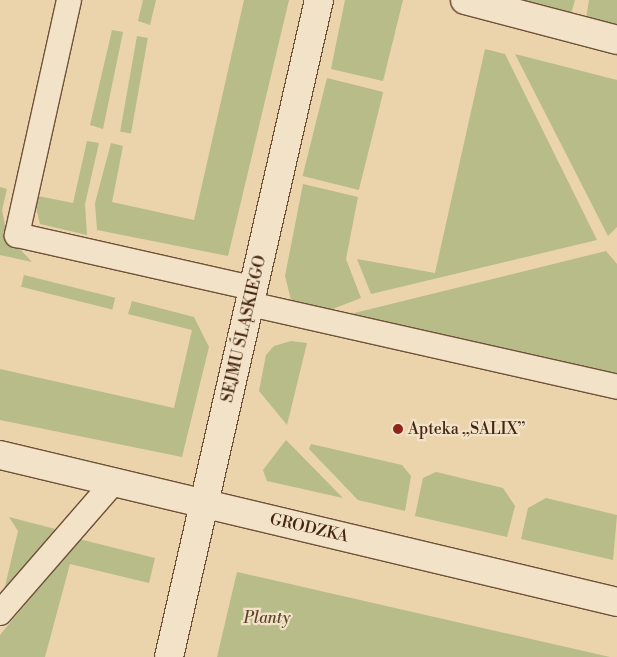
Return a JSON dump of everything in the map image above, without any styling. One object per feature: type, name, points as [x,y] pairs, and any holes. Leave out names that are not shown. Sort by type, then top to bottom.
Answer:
[{"type":"street","name":"SEJMU ŚLĄSKIEGO","points":[[169,657],[319,0]]},
{"type":"street","points":[[465,0],[617,40]]},
{"type":"street","name":"GRODZKA","points":[[0,455],[617,602]]},
{"type":"lane","points":[[69,0],[17,235],[617,387]]},
{"type":"lane","points":[[0,612],[114,482]]},
{"type":"green space","points":[[143,0],[156,0],[150,25],[138,21]]},
{"type":"green space","points":[[244,0],[289,0],[228,256],[97,230],[95,203],[111,143],[123,146],[112,202],[194,220]]},
{"type":"green space","points":[[345,0],[403,0],[383,81],[331,69]]},
{"type":"green space","points":[[517,0],[575,0],[571,14]]},
{"type":"green space","points":[[589,0],[617,0],[617,27],[586,19]]},
{"type":"green space","points":[[112,30],[123,32],[103,129],[90,125]]},
{"type":"green space","points":[[137,36],[148,38],[131,133],[120,132]]},
{"type":"green space","points":[[485,49],[505,54],[597,240],[371,294],[357,259],[435,273]]},
{"type":"green space","points":[[515,54],[617,80],[617,227],[608,236]]},
{"type":"green space","points":[[327,78],[383,92],[359,190],[303,176]]},
{"type":"green space","points":[[87,141],[99,143],[85,204],[87,235],[40,224],[33,195],[73,203]]},
{"type":"green space","points":[[303,184],[358,197],[346,259],[361,298],[317,315],[292,304],[285,276]]},
{"type":"green space","points":[[0,187],[7,189],[2,210],[7,235],[32,262],[0,255]]},
{"type":"green space","points":[[606,251],[617,264],[617,383],[334,318]]},
{"type":"green space","points":[[24,275],[115,298],[112,309],[21,287]]},
{"type":"green space","points":[[132,301],[194,317],[209,347],[182,457],[0,420],[0,369],[174,408],[192,330],[128,314]]},
{"type":"green space","points":[[291,341],[307,343],[287,425],[259,391],[266,355],[274,346]]},
{"type":"green space","points":[[286,440],[343,498],[267,481],[263,470]]},
{"type":"green space","points":[[311,444],[402,465],[411,476],[405,511],[358,500],[309,449]]},
{"type":"green space","points":[[436,472],[503,488],[515,506],[507,537],[415,516],[423,478]]},
{"type":"green space","points":[[546,498],[617,515],[613,560],[521,539],[528,508]]},
{"type":"green space","points":[[9,517],[59,530],[3,595],[18,531]]},
{"type":"green space","points":[[79,539],[155,558],[149,583],[70,564],[45,657],[0,657],[0,635]]},
{"type":"green space","name":"Planty","points":[[237,572],[610,657],[217,657]]},
{"type":"place","name":"Apteka „SALIX”","points":[[398,429]]}]
